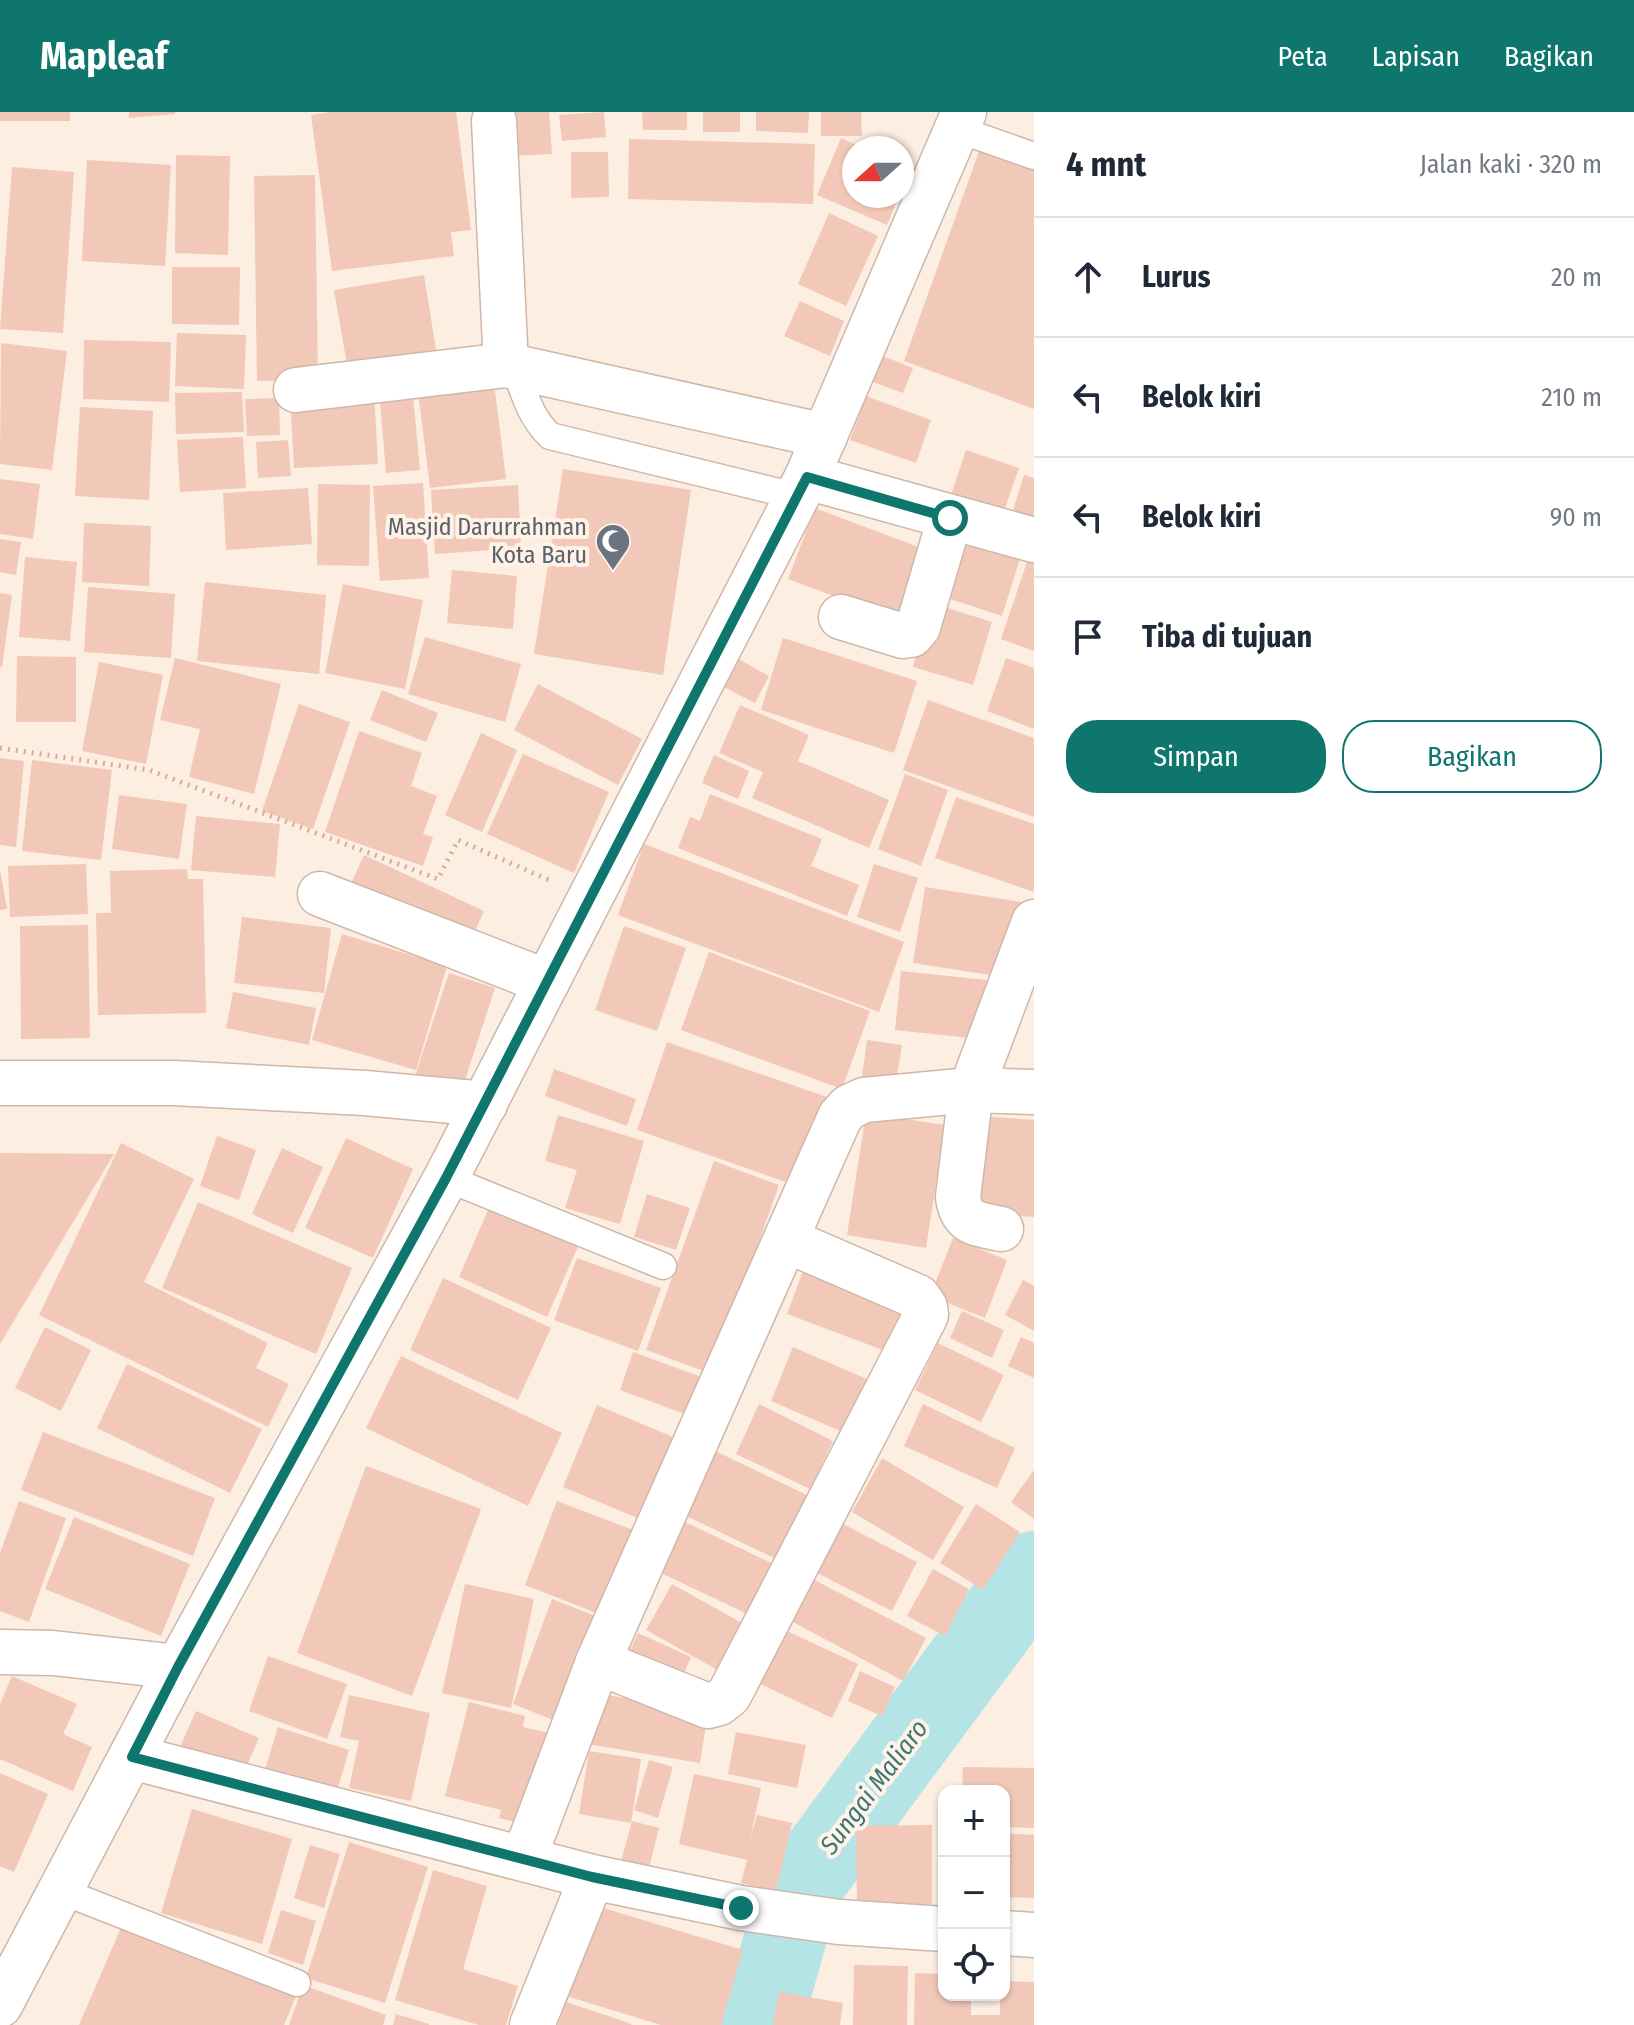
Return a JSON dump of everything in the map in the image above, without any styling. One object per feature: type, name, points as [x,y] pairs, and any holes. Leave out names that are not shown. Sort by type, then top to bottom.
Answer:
[{"type":"street","points":[[494,121],[511,366]]},
{"type":"street","points":[[0,2005],[178,1667],[446,1178],[801,487],[960,121]]},
{"type":"street","points":[[296,390],[511,366],[825,436]]},
{"type":"street","points":[[801,487],[950,518],[1034,540]]},
{"type":"street","points":[[841,617],[903,636],[911,635],[918,627],[950,518]]},
{"type":"street","points":[[320,894],[547,982]]},
{"type":"street","points":[[1001,1229],[969,1222],[960,1211],[958,1197],[971,1090],[1034,922]]},
{"type":"street","points":[[0,1083],[174,1083],[365,1093],[485,1104]]},
{"type":"street","points":[[524,1858],[598,1662],[840,1117],[849,1107],[864,1100],[971,1090],[1034,1092]]},
{"type":"street","points":[[598,1662],[708,1706],[719,1703],[729,1695],[926,1315],[918,1297],[786,1240]]},
{"type":"street","points":[[0,1652],[53,1653],[178,1667]]},
{"type":"street","points":[[132,1757],[592,1877],[741,1908],[839,1922],[938,1929]]},
{"type":"street","points":[[532,2025],[592,1877]]},
{"type":"street","points":[[1010,1933],[1034,1935]]},
{"type":"lane","points":[[960,121],[1034,156]]},
{"type":"lane","points":[[511,366],[538,425],[550,436],[801,487]]},
{"type":"lane","points":[[446,1178],[663,1266]]},
{"type":"lane","points":[[61,1891],[297,1983]]},
{"type":"path","points":[[0,748],[149,770],[438,879],[458,840],[590,898]]},
{"type":"building","points":[[0,112],[70,112],[70,121],[0,121]]},
{"type":"building","points":[[129,112],[175,112],[175,114],[129,118]]},
{"type":"building","points":[[331,112],[456,112],[471,230],[451,232],[454,256],[332,271],[311,115]]},
{"type":"building","points":[[505,112],[549,112],[552,154],[508,156]]},
{"type":"building","points":[[604,112],[606,137],[562,141],[559,115]]},
{"type":"building","points":[[642,112],[687,112],[687,130],[643,130]]},
{"type":"building","points":[[703,112],[740,112],[740,132],[703,132]]},
{"type":"building","points":[[756,112],[809,112],[808,133],[756,131]]},
{"type":"building","points":[[821,112],[861,112],[862,136],[821,136]]},
{"type":"building","points":[[841,138],[842,206],[817,195]]},
{"type":"building","points":[[629,139],[815,144],[813,204],[628,199]]},
{"type":"building","points":[[982,143],[1034,162],[1034,409],[904,361]]},
{"type":"building","points":[[571,152],[608,152],[609,197],[571,198]]},
{"type":"building","points":[[176,155],[230,156],[228,255],[175,253]]},
{"type":"building","points":[[87,160],[171,165],[165,266],[82,261]]},
{"type":"building","points":[[12,167],[74,172],[63,333],[0,329]]},
{"type":"building","points":[[315,175],[318,381],[257,381],[254,176]]},
{"type":"building","points":[[847,208],[894,208],[887,225]]},
{"type":"building","points":[[829,213],[878,236],[846,306],[798,284]]},
{"type":"building","points":[[172,267],[240,267],[239,325],[172,324]]},
{"type":"building","points":[[424,275],[438,362],[349,376],[334,290]]},
{"type":"building","points":[[800,301],[844,321],[830,356],[784,336]]},
{"type":"building","points":[[177,333],[246,335],[244,389],[175,386]]},
{"type":"building","points":[[84,340],[171,342],[169,402],[83,399]]},
{"type":"building","points":[[1,343],[67,351],[52,470],[0,464]]},
{"type":"building","points":[[883,356],[913,368],[903,393],[873,382]]},
{"type":"building","points":[[493,375],[506,479],[430,488],[417,384]]},
{"type":"building","points":[[412,386],[420,470],[386,473],[379,389]]},
{"type":"building","points":[[374,391],[378,464],[294,468],[290,395]]},
{"type":"building","points":[[242,392],[244,432],[176,434],[175,393]]},
{"type":"building","points":[[866,396],[931,420],[916,463],[850,440]]},
{"type":"building","points":[[279,398],[280,435],[247,436],[245,399]]},
{"type":"building","points":[[80,407],[153,411],[149,500],[75,496]]},
{"type":"building","points":[[243,437],[246,488],[180,492],[177,440]]},
{"type":"building","points":[[288,440],[291,476],[258,478],[256,442]]},
{"type":"building","points":[[966,450],[1019,468],[999,525],[947,507]]},
{"type":"building","name":"Masjid Darurrahman Kota Baru","points":[[563,469],[691,490],[663,675],[534,654]]},
{"type":"building","points":[[1024,475],[1034,478],[1034,532],[1009,523]]},
{"type":"building","points":[[0,479],[40,484],[33,539],[0,534]]},
{"type":"building","points":[[423,483],[429,578],[380,581],[373,486]]},
{"type":"building","points":[[318,484],[370,485],[369,566],[317,565]]},
{"type":"building","points":[[518,485],[521,548],[435,554],[431,490]]},
{"type":"building","points":[[308,488],[312,544],[226,550],[223,493]]},
{"type":"building","points":[[815,508],[929,551],[903,622],[788,579]]},
{"type":"building","points":[[84,523],[151,526],[149,586],[82,582]]},
{"type":"building","points":[[956,530],[1022,552],[1002,616],[935,594]]},
{"type":"building","points":[[0,539],[21,542],[16,575],[0,572]]},
{"type":"building","points":[[25,557],[77,562],[70,641],[19,637]]},
{"type":"building","points":[[1028,559],[1034,561],[1034,651],[1001,639]]},
{"type":"building","points":[[452,570],[517,576],[513,629],[447,623]]},
{"type":"building","points":[[205,582],[326,595],[319,674],[197,661]]},
{"type":"building","points":[[343,584],[423,600],[405,689],[325,673]]},
{"type":"building","points":[[88,587],[175,594],[171,658],[84,652]]},
{"type":"building","points":[[0,593],[12,595],[2,667],[0,667]]},
{"type":"building","points":[[932,603],[992,622],[973,685],[913,667]]},
{"type":"building","points":[[425,637],[521,664],[505,722],[408,694]]},
{"type":"building","points":[[783,638],[917,681],[894,753],[761,710]]},
{"type":"building","points":[[17,656],[76,657],[76,722],[16,722]]},
{"type":"building","points":[[735,657],[769,676],[755,703],[720,685]]},
{"type":"building","points":[[175,658],[281,684],[254,794],[189,777],[200,729],[160,720]]},
{"type":"building","points":[[1006,658],[1034,668],[1034,729],[987,711]]},
{"type":"building","points":[[99,662],[163,675],[146,764],[82,751]]},
{"type":"building","points":[[538,684],[642,739],[618,785],[514,730]]},
{"type":"building","points":[[382,690],[438,713],[426,742],[370,720]]},
{"type":"building","points":[[928,700],[1034,738],[1034,817],[903,770]]},
{"type":"building","points":[[299,704],[350,722],[313,829],[262,811]]},
{"type":"building","points":[[740,705],[809,735],[798,761],[889,800],[869,848],[752,798],[763,772],[719,753]]},
{"type":"building","points":[[359,731],[422,753],[411,786],[437,796],[423,834],[433,837],[423,866],[325,832]]},
{"type":"building","points":[[481,733],[517,750],[482,832],[445,815]]},
{"type":"building","points":[[523,754],[609,792],[574,873],[487,834]]},
{"type":"building","points":[[714,755],[749,771],[738,799],[702,783]]},
{"type":"building","points":[[0,758],[24,761],[16,847],[0,845]]},
{"type":"building","points":[[32,760],[112,770],[101,860],[22,851]]},
{"type":"building","points":[[905,774],[948,790],[921,866],[878,849]]},
{"type":"building","points":[[710,794],[822,839],[811,866],[859,885],[847,916],[678,848],[690,817],[700,821]]},
{"type":"building","points":[[119,795],[187,804],[179,859],[112,849]]},
{"type":"building","points":[[956,797],[1034,824],[1034,892],[935,858]]},
{"type":"building","points":[[196,816],[280,824],[275,877],[191,870]]},
{"type":"building","points":[[644,844],[904,942],[879,1012],[618,915]]},
{"type":"building","points":[[364,855],[484,911],[467,948],[347,892]]},
{"type":"building","points":[[86,864],[88,914],[10,917],[8,866]]},
{"type":"building","points":[[874,864],[918,878],[900,932],[857,917]]},
{"type":"building","points":[[0,869],[7,909],[0,910]]},
{"type":"building","points":[[187,869],[188,879],[203,879],[206,1013],[98,1015],[96,913],[111,913],[110,871]]},
{"type":"building","points":[[925,887],[1021,902],[1009,978],[913,963]]},
{"type":"building","points":[[242,917],[331,928],[324,993],[234,983]]},
{"type":"building","points":[[88,925],[90,1038],[21,1039],[20,926]]},
{"type":"building","points":[[624,926],[686,948],[657,1031],[595,1010]]},
{"type":"building","points":[[342,934],[447,966],[416,1070],[312,1040]]},
{"type":"building","points":[[709,952],[870,1011],[842,1089],[681,1030]]},
{"type":"building","points":[[901,971],[996,981],[989,1040],[895,1030]]},
{"type":"building","points":[[449,973],[495,988],[461,1092],[415,1076]]},
{"type":"building","points":[[233,992],[316,1008],[309,1045],[226,1028]]},
{"type":"building","points":[[867,1040],[902,1045],[896,1082],[862,1077]]},
{"type":"building","points":[[667,1042],[833,1099],[803,1188],[637,1130]]},
{"type":"building","points":[[554,1069],[636,1099],[627,1126],[545,1096]]},
{"type":"building","points":[[866,1113],[945,1125],[926,1248],[847,1235]]},
{"type":"building","points":[[558,1115],[644,1141],[620,1224],[565,1208],[577,1170],[545,1161]]},
{"type":"building","points":[[981,1116],[1034,1120],[1034,1217],[975,1213]]},
{"type":"building","points":[[217,1136],[256,1150],[239,1200],[200,1186]]},
{"type":"building","points":[[346,1138],[413,1169],[373,1258],[305,1228]]},
{"type":"building","points":[[121,1143],[194,1179],[144,1282],[268,1343],[256,1368],[289,1384],[268,1427],[39,1315]]},
{"type":"building","points":[[282,1148],[323,1167],[293,1233],[252,1214]]},
{"type":"building","points":[[0,1153],[114,1154],[0,1344]]},
{"type":"building","points":[[714,1161],[779,1185],[712,1374],[646,1350]]},
{"type":"building","points":[[647,1194],[690,1208],[676,1250],[634,1237]]},
{"type":"building","points":[[198,1202],[352,1268],[316,1354],[162,1288]]},
{"type":"building","points":[[491,1203],[580,1242],[547,1317],[459,1277]]},
{"type":"building","points":[[953,1238],[1007,1260],[985,1318],[930,1296]]},
{"type":"building","points":[[577,1258],[661,1288],[638,1351],[554,1320]]},
{"type":"building","points":[[805,1266],[914,1306],[896,1355],[787,1314]]},
{"type":"building","points":[[443,1278],[551,1328],[518,1400],[410,1350]]},
{"type":"building","points":[[1023,1280],[1034,1286],[1034,1331],[1005,1315]]},
{"type":"building","points":[[962,1311],[1004,1330],[992,1358],[950,1338]]},
{"type":"building","points":[[45,1327],[91,1350],[61,1411],[15,1388]]},
{"type":"building","points":[[1021,1337],[1034,1343],[1034,1378],[1008,1366]]},
{"type":"building","points":[[938,1343],[1004,1375],[981,1422],[915,1390]]},
{"type":"building","points":[[793,1347],[876,1383],[854,1437],[771,1401]]},
{"type":"building","points":[[633,1352],[707,1379],[693,1417],[620,1390]]},
{"type":"building","points":[[401,1356],[562,1433],[528,1506],[366,1428]]},
{"type":"building","points":[[127,1364],[262,1429],[230,1493],[97,1428]]},
{"type":"building","points":[[759,1404],[833,1441],[810,1489],[736,1454]]},
{"type":"building","points":[[923,1404],[1015,1448],[997,1488],[904,1446]]},
{"type":"building","points":[[597,1405],[687,1443],[654,1525],[563,1487]]},
{"type":"building","points":[[43,1432],[215,1498],[193,1556],[21,1490]]},
{"type":"building","points":[[709,1448],[809,1496],[778,1560],[678,1512]]},
{"type":"building","points":[[882,1458],[964,1507],[933,1560],[852,1512]]},
{"type":"building","points":[[366,1466],[481,1509],[412,1696],[297,1653]]},
{"type":"building","points":[[1034,1470],[1034,1519],[1011,1502]]},
{"type":"building","points":[[19,1501],[66,1518],[29,1622],[0,1611],[0,1553]]},
{"type":"building","points":[[557,1501],[636,1531],[604,1616],[525,1585]]},
{"type":"building","points":[[976,1504],[1020,1532],[983,1590],[940,1563]]},
{"type":"building","points":[[74,1517],[190,1564],[161,1636],[45,1589]]},
{"type":"building","points":[[683,1521],[784,1569],[760,1620],[659,1572]]},
{"type":"building","points":[[839,1522],[917,1562],[892,1611],[815,1572]]},
{"type":"building","points":[[933,1569],[969,1589],[945,1636],[907,1616]]},
{"type":"building","points":[[801,1573],[926,1638],[903,1681],[778,1614]]},
{"type":"building","points":[[465,1584],[534,1599],[511,1708],[442,1693]]},
{"type":"building","points":[[672,1584],[749,1627],[723,1673],[646,1630]]},
{"type":"building","points":[[552,1599],[603,1619],[563,1724],[513,1704]]},
{"type":"building","points":[[776,1626],[858,1664],[832,1718],[750,1679]]},
{"type":"building","points":[[638,1633],[691,1657],[678,1688],[624,1663]]},
{"type":"building","points":[[268,1656],[347,1684],[327,1739],[249,1711]]},
{"type":"building","points":[[860,1671],[895,1687],[882,1716],[848,1701]]},
{"type":"building","points":[[12,1676],[77,1704],[63,1734],[92,1747],[73,1791],[0,1759],[0,1704]]},
{"type":"building","points":[[595,1693],[708,1712],[700,1763],[587,1744]]},
{"type":"building","points":[[349,1695],[430,1713],[411,1801],[349,1788],[359,1741],[340,1737]]},
{"type":"building","points":[[469,1702],[525,1716],[523,1727],[549,1733],[532,1826],[499,1818],[501,1810],[445,1796]]},
{"type":"building","points":[[196,1711],[259,1738],[242,1777],[179,1749]]},
{"type":"building","points":[[278,1727],[349,1750],[333,1805],[261,1783]]},
{"type":"building","points":[[736,1732],[806,1745],[797,1788],[728,1774]]},
{"type":"building","points":[[589,1751],[641,1759],[631,1823],[579,1814]]},
{"type":"building","points":[[649,1760],[673,1767],[658,1818],[634,1810]]},
{"type":"building","points":[[963,1767],[1034,1768],[1034,1828],[1010,1827],[1010,1785],[962,1785]]},
{"type":"building","points":[[0,1773],[48,1794],[14,1872],[0,1866]]},
{"type":"building","points":[[694,1774],[761,1788],[750,1839],[757,1815],[792,1823],[776,1891],[741,1883],[747,1860],[679,1844]]},
{"type":"building","points":[[192,1809],[292,1839],[262,1944],[161,1913]]},
{"type":"building","points":[[632,1821],[659,1828],[647,1876],[619,1869]]},
{"type":"building","points":[[932,1825],[932,1904],[857,1905],[856,1826]]},
{"type":"building","points":[[1010,1833],[1034,1835],[1034,1898],[1010,1897]]},
{"type":"building","points":[[349,1842],[428,1867],[385,2003],[306,1978]]},
{"type":"building","points":[[310,1845],[340,1854],[324,1908],[294,1898]]},
{"type":"building","points":[[433,1870],[487,1886],[463,1969],[518,1986],[506,2025],[479,2025],[395,2000]]},
{"type":"building","points":[[590,1904],[743,1950],[721,2025],[661,2025],[563,1995]]},
{"type":"building","points":[[281,1910],[316,1921],[303,1965],[268,1953]]},
{"type":"building","points":[[126,1916],[298,1992],[284,2025],[79,2025]]},
{"type":"building","points":[[854,1965],[908,1966],[907,2025],[853,2025]]},
{"type":"building","points":[[915,1973],[938,1974],[938,2001],[971,2001],[971,2015],[1000,2015],[1000,2001],[1010,2001],[1010,1981],[1034,1982],[1034,2025],[914,2025]]},
{"type":"building","points":[[303,1985],[386,2015],[383,2025],[289,2025]]},
{"type":"building","points":[[779,1992],[843,2003],[840,2025],[773,2025]]},
{"type":"building","points":[[566,2002],[632,2024],[558,2025]]},
{"type":"building","points":[[396,2014],[429,2024],[429,2025],[393,2025]]},
{"type":"waterway","name":"Sungai Maliaro","points":[[761,2025],[799,1889],[1034,1572]]},
{"type":"place","name":"Masjid Darurrahman Kota Baru","points":[[613,572]]},
{"type":"route","points":[[741,1908],[592,1877],[132,1757],[178,1667],[446,1178],[807,477],[950,518]]}]
